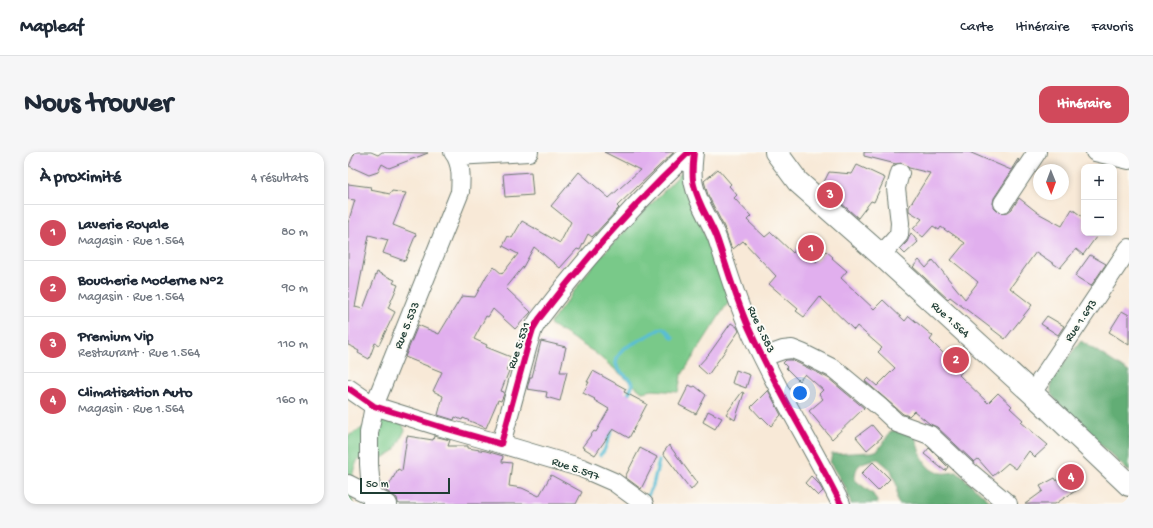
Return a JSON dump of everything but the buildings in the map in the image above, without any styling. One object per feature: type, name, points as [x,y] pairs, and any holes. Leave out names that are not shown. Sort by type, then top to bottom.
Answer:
[{"type":"main road","name":"Rue 1.564","points":[[776,152],[798,182],[881,255],[1129,484]]},
{"type":"street","points":[[455,154],[529,152]]},
{"type":"street","name":"Rue 5.531","points":[[500,444],[528,345],[533,330],[539,319],[623,220],[689,152]]},
{"type":"street","name":"Rue 5.583","points":[[694,152],[694,185],[714,230],[736,298],[763,357],[841,504]]},
{"type":"street","points":[[1003,203],[1037,152]]},
{"type":"street","points":[[1095,152],[1129,160]]},
{"type":"street","name":"Rue 5.533","points":[[372,500],[369,464],[369,433],[374,406],[460,192],[461,174],[455,154]]},
{"type":"street","points":[[881,255],[899,235],[900,223],[896,188],[900,173]]},
{"type":"street","name":"Rue 1.693","points":[[1032,393],[1129,248]]},
{"type":"street","points":[[763,357],[783,350],[792,349],[834,370],[897,423],[930,435],[966,469],[1008,504]]},
{"type":"street","points":[[348,388],[374,406],[500,444]]},
{"type":"street","name":"Rue 5.597","points":[[500,444],[588,471],[614,482],[644,504]]},
{"type":"street","points":[[348,484],[372,500],[388,504]]},
{"type":"green space","points":[[687,167],[694,207],[709,247],[732,299],[725,307],[681,376],[678,392],[653,390],[642,392],[594,352],[550,324],[596,261]]},
{"type":"green space","points":[[1081,341],[1129,372],[1129,472],[1058,403],[1051,394],[1051,382]]},
{"type":"green space","points":[[378,414],[398,415],[405,430],[395,450],[385,457],[358,459],[350,485],[353,504],[348,504],[348,436],[361,429]]},
{"type":"green space","points":[[902,430],[914,433],[922,458],[929,468],[941,473],[957,472],[993,504],[899,504],[897,501],[897,486],[891,470],[878,459],[864,462],[858,466],[855,474],[855,480],[873,494],[878,503],[851,504],[846,488],[830,463],[832,454],[872,452],[878,450],[891,431]]},
{"type":"waterway","points":[[627,397],[633,384],[618,369],[616,364],[617,358],[623,349],[662,328],[665,329],[673,338]]},
{"type":"waterway","points":[[600,455],[604,451],[612,429]]},
{"type":"waterway","points":[[646,499],[653,485],[659,461]]},
{"type":"cycle path","points":[[348,388],[374,406],[501,444],[528,345],[533,329],[539,319],[611,232],[649,191],[689,152]]},
{"type":"cycle path","points":[[694,152],[692,169],[696,192],[717,238],[737,299],[747,323],[762,357],[841,504]]},
{"type":"place","name":"Premium Vip","points":[[830,195]]},
{"type":"place","name":"Laverie Royale","points":[[811,248]]},
{"type":"place","name":"Boucherie Moderne N°2","points":[[956,360]]},
{"type":"place","name":"Climatisation Auto","points":[[1071,477]]}]
